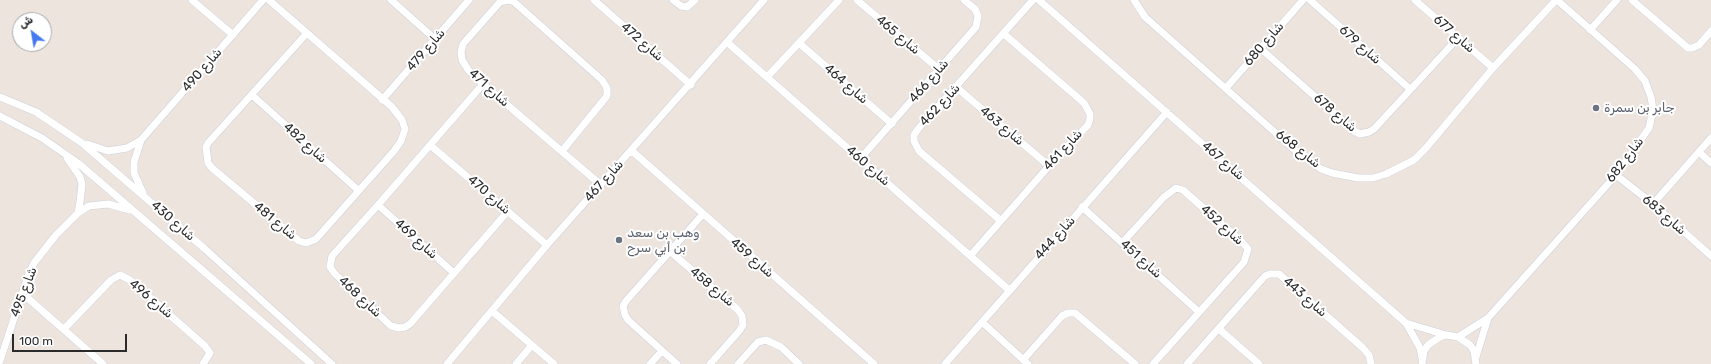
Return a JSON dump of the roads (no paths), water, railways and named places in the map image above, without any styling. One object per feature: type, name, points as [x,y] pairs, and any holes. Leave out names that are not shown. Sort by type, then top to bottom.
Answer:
[{"type":"street","points":[[192,0],[232,35]]},
{"type":"street","name":"شارع 490","points":[[82,143],[108,151],[127,148],[141,140],[263,0]]},
{"type":"street","name":"شارع 481","points":[[269,0],[307,33],[382,100],[392,107],[402,120],[405,129],[401,141],[394,151],[316,239],[306,243],[299,241],[212,168],[208,162],[206,147],[307,33]]},
{"type":"street","points":[[390,0],[435,39]]},
{"type":"street","name":"شارع 479","points":[[382,100],[469,0]]},
{"type":"street","name":"شارع 471","points":[[562,151],[607,96],[606,88],[602,80],[514,2],[508,0],[500,2],[463,44],[460,52],[462,60],[469,71],[483,84],[601,185]]},
{"type":"street","name":"شارع 472","points":[[594,0],[691,85]]},
{"type":"street","points":[[673,0],[681,6],[686,7],[695,0]]},
{"type":"street","name":"شارع 467","points":[[447,364],[547,246],[691,85],[764,0]]},
{"type":"street","points":[[767,77],[839,0]]},
{"type":"street","name":"شارع 465","points":[[857,0],[940,70]]},
{"type":"street","name":"شارع 466","points":[[860,159],[940,70],[976,27],[978,16],[975,9],[964,0]]},
{"type":"street","name":"شارع 462","points":[[1000,220],[919,151],[914,141],[914,135],[1004,34],[1032,0]]},
{"type":"street","name":"شارع 467","points":[[1039,0],[1406,323],[1419,344],[1422,362]]},
{"type":"street","name":"شارع 668","points":[[1134,0],[1145,17],[1296,151],[1316,166],[1332,174],[1372,178],[1386,174],[1414,160],[1426,148],[1493,68],[1556,0]]},
{"type":"street","name":"شارع 680","points":[[1226,88],[1303,0]]},
{"type":"street","name":"شارع 679","points":[[1310,0],[1410,89]]},
{"type":"street","name":"شارع 677","points":[[1415,0],[1493,68]]},
{"type":"street","name":"شارع 682","points":[[1458,337],[1488,318],[1616,174],[1649,128],[1653,110],[1651,97],[1645,81],[1634,69],[1556,0]]},
{"type":"street","points":[[1590,30],[1617,0]]},
{"type":"street","points":[[1632,0],[1688,48],[1699,45],[1711,31]]},
{"type":"street","name":"شارع 461","points":[[970,256],[1000,220],[1088,124],[1090,114],[1084,103],[1004,34]]},
{"type":"street","name":"شارع 678","points":[[1260,48],[1354,131],[1360,134],[1374,129],[1458,38]]},
{"type":"street","name":"شارع 460","points":[[728,43],[1009,290]]},
{"type":"street","name":"شارع 464","points":[[799,43],[892,124]]},
{"type":"street","name":"شارع 468","points":[[483,84],[332,256],[330,267],[335,274],[391,326],[399,328],[405,327],[410,324],[508,211]]},
{"type":"street","name":"شارع 463","points":[[956,87],[1049,166]]},
{"type":"street","name":"شارع 482","points":[[252,95],[358,190]]},
{"type":"street","name":"شارع 430","points":[[0,97],[36,112],[65,130],[82,143],[147,198],[332,364]]},
{"type":"street","name":"شارع 444","points":[[944,364],[1167,112]]},
{"type":"street","name":"شارع 430","points":[[0,116],[42,138],[64,152],[100,181],[311,364]]},
{"type":"street","points":[[1653,204],[1711,138]]},
{"type":"street","name":"شارع 490","points":[[141,140],[134,162],[134,173],[138,184],[147,198]]},
{"type":"street","name":"شارع 470","points":[[430,145],[547,246]]},
{"type":"street","name":"شارع 459","points":[[632,151],[874,364]]},
{"type":"street","points":[[64,152],[80,177],[82,191],[78,213]]},
{"type":"street","points":[[1699,152],[1711,163]]},
{"type":"street","name":"شارع 683","points":[[1616,174],[1653,204],[1711,256]]},
{"type":"street","name":"شارع 452","points":[[1122,243],[1164,197],[1176,188],[1183,190],[1248,249],[1244,262],[1153,364]]},
{"type":"street","name":"شارع 495","points":[[0,361],[22,293],[34,263],[56,235],[78,213],[89,206],[108,204],[134,211]]},
{"type":"street","name":"شارع 469","points":[[378,205],[454,273]]},
{"type":"street","name":"شارع 451","points":[[1082,207],[1199,312]]},
{"type":"street","points":[[677,364],[628,320],[625,315],[624,306],[626,301],[671,252],[703,214]]},
{"type":"street","name":"شارع 458","points":[[671,252],[738,310],[742,316],[743,325],[740,330],[710,364]]},
{"type":"street","name":"شارع 443","points":[[1187,364],[1264,276],[1270,274],[1279,274],[1363,348],[1369,355],[1371,364]]},
{"type":"street","name":"شارع 496","points":[[64,329],[111,280],[120,275],[130,280],[205,346],[210,353],[203,364]]},
{"type":"street","points":[[22,293],[64,329],[99,363]]},
{"type":"street","points":[[492,311],[554,364]]},
{"type":"street","points":[[982,322],[1025,362],[1062,316],[1068,313],[1075,313],[1135,364]]},
{"type":"street","name":"شارع 682","points":[[1476,361],[1488,318]]},
{"type":"street","name":"شارع 467","points":[[1406,323],[1458,337]]},
{"type":"street","points":[[1218,329],[1259,364]]},
{"type":"street","points":[[1422,362],[1428,345],[1440,337],[1447,335]]},
{"type":"street","points":[[1458,337],[1470,344],[1476,361]]},
{"type":"street","points":[[738,364],[758,342],[766,340],[781,347],[800,364]]},
{"type":"street","points":[[0,347],[6,342]]},
{"type":"street","points":[[516,364],[532,345]]},
{"type":"street","points":[[650,364],[662,351]]},
{"type":"place","name":"جابر بن سمرة","points":[[1596,108]]},
{"type":"place","name":"وهب بن سعد بن أبي سرح","points":[[619,240]]}]
